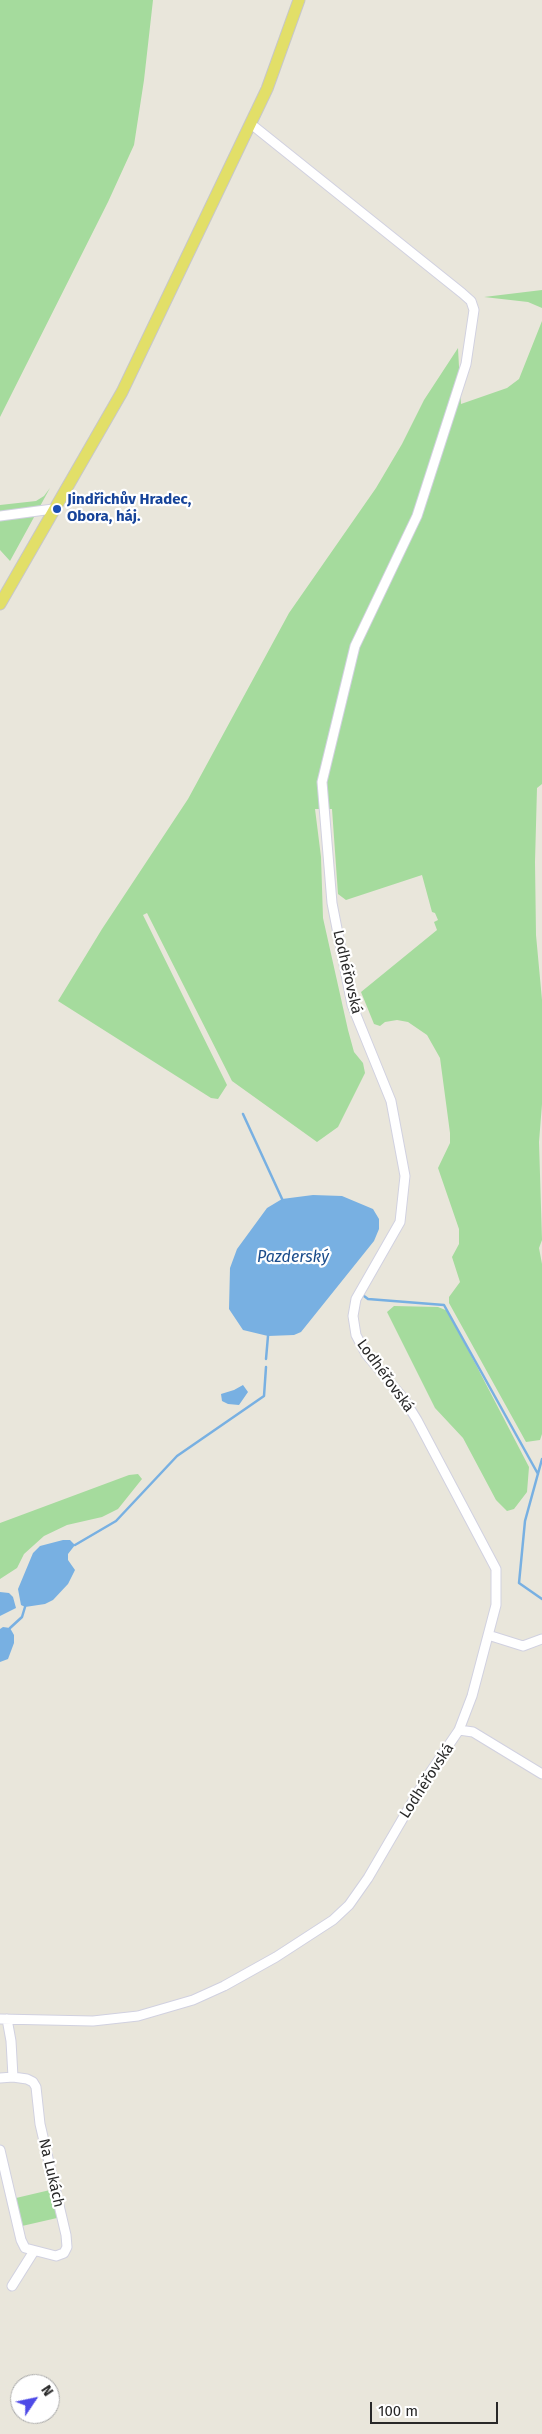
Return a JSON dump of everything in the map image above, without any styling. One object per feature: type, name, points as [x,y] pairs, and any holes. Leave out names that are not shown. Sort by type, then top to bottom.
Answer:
[{"type":"main road","points":[[0,604],[122,392],[268,89],[299,0]]},
{"type":"street","name":"Lodhéřovská","points":[[4,2019],[93,2021],[138,2016],[193,2000],[224,1986],[291,1948],[319,1931],[349,1906],[368,1878],[427,1777],[459,1730],[472,1696],[496,1605],[496,1569],[417,1420],[404,1399],[366,1354],[356,1335],[353,1316],[356,1299],[400,1222],[405,1176],[391,1101],[352,1005],[332,903],[322,782],[355,646],[417,516],[466,364],[474,310],[471,301],[462,292],[251,124]]},
{"type":"street","points":[[0,516],[53,509]]},
{"type":"street","points":[[488,1636],[523,1646],[542,1639]]},
{"type":"street","points":[[459,1730],[472,1732],[542,1774]]},
{"type":"street","points":[[0,2078],[13,2076],[11,2041],[4,2019]]},
{"type":"street","name":"Na Lukách","points":[[13,2076],[27,2079],[33,2082],[36,2087],[40,2124],[66,2235],[64,2253],[56,2256],[34,2251]]},
{"type":"street","points":[[0,2150],[21,2240],[25,2248],[34,2251],[12,2286]]},
{"type":"green space","points":[[0,0],[153,0],[134,145],[108,202],[0,417]]},
{"type":"green space","points":[[542,290],[542,308],[528,302],[484,297]]},
{"type":"green space","points":[[542,321],[542,784],[537,788],[535,862],[536,935],[542,1000],[542,1104],[539,1142],[542,1240],[539,1248],[542,1264],[542,1434],[540,1440],[526,1442],[449,1303],[449,1297],[460,1282],[452,1257],[459,1244],[459,1229],[438,1168],[450,1143],[440,1058],[427,1035],[408,1022],[397,1020],[385,1022],[380,1026],[374,1024],[361,992],[437,930],[434,922],[438,920],[435,913],[432,912],[422,875],[346,900],[338,894],[332,809],[315,809],[321,857],[323,918],[348,1030],[354,1052],[363,1063],[365,1073],[338,1127],[317,1142],[232,1081],[147,913],[143,915],[227,1085],[218,1099],[211,1098],[58,1001],[102,929],[188,799],[289,613],[376,488],[402,444],[424,400],[458,348],[461,404],[507,388],[519,379]]},
{"type":"green space","points":[[50,488],[10,561],[0,550],[0,505],[36,501],[44,496]]},
{"type":"green space","points":[[394,1306],[438,1307],[448,1311],[529,1467],[527,1492],[514,1509],[507,1511],[496,1500],[463,1438],[435,1408],[387,1312]]},
{"type":"green space","points":[[138,1474],[142,1479],[118,1509],[102,1517],[67,1525],[44,1536],[24,1554],[17,1568],[0,1579],[0,1523],[129,1475]]},
{"type":"green space","points":[[50,2190],[57,2218],[22,2226],[16,2198]]},
{"type":"water","name":"Pazderský","points":[[313,1195],[342,1196],[373,1209],[379,1219],[379,1229],[374,1241],[301,1332],[294,1335],[268,1336],[243,1330],[229,1309],[230,1268],[237,1249],[267,1208],[282,1199]]},
{"type":"water","points":[[243,1385],[248,1392],[239,1405],[228,1404],[222,1401],[221,1394]]},
{"type":"water","points":[[70,1540],[75,1545],[68,1554],[68,1560],[75,1570],[68,1584],[53,1600],[45,1604],[25,1607],[21,1605],[18,1589],[33,1553],[40,1546]]},
{"type":"water","points":[[0,1592],[9,1593],[13,1597],[16,1608],[0,1616]]},
{"type":"water","points":[[3,1627],[10,1628],[14,1635],[14,1643],[8,1659],[0,1662],[0,1629]]},
{"type":"waterway","points":[[243,1114],[283,1201]]},
{"type":"waterway","points":[[364,1296],[368,1299],[444,1305],[538,1474]]},
{"type":"waterway","points":[[266,1359],[268,1336]]},
{"type":"waterway","points":[[75,1545],[116,1521],[177,1456],[264,1396],[266,1367]]},
{"type":"waterway","points":[[542,1459],[525,1521],[519,1583],[542,1599]]},
{"type":"waterway","points":[[10,1628],[22,1617],[25,1607]]},
{"type":"place","name":"Jindřichův Hradec, Obora, háj.","points":[[57,509]]}]
